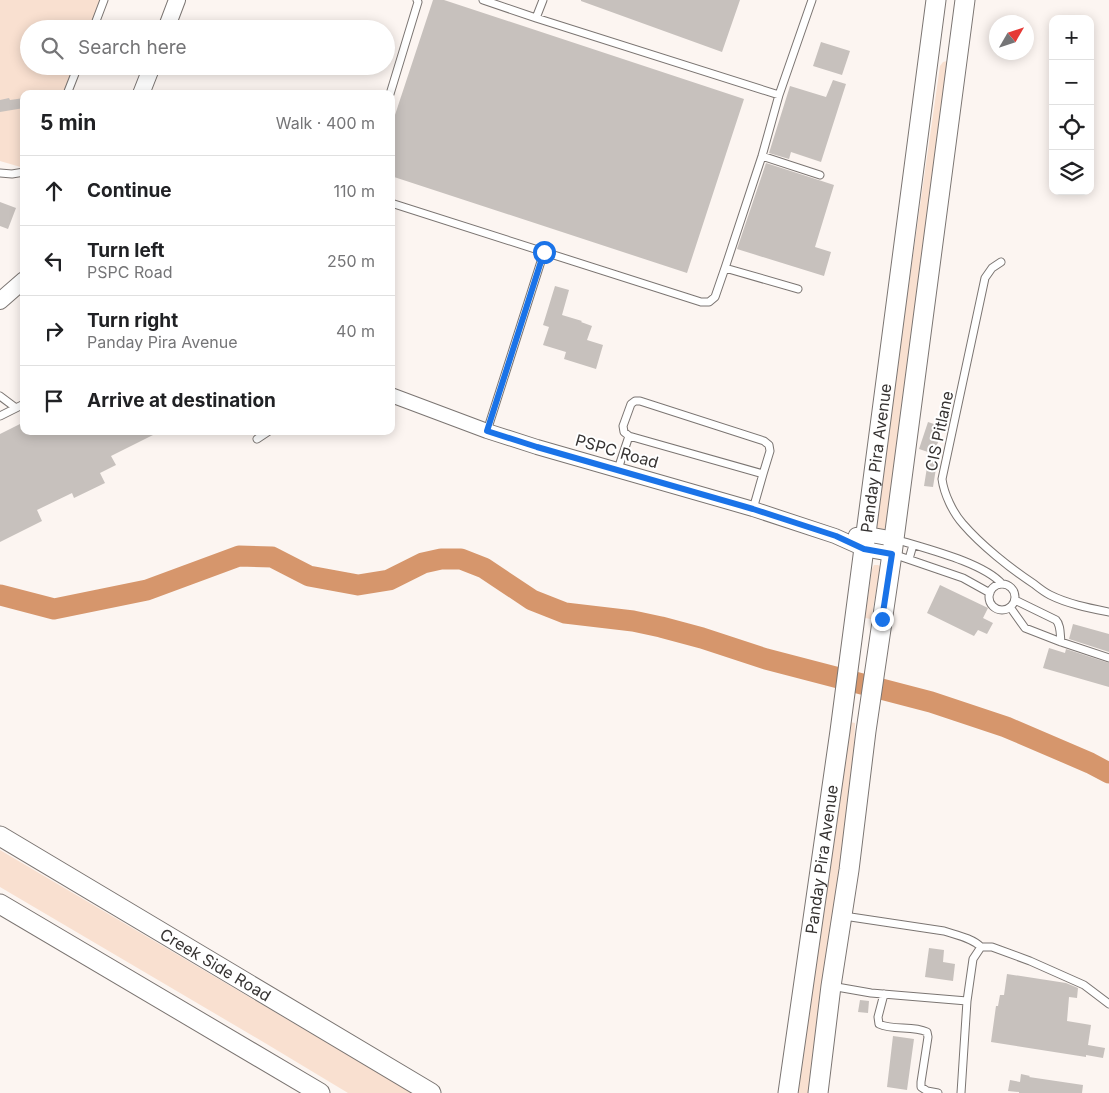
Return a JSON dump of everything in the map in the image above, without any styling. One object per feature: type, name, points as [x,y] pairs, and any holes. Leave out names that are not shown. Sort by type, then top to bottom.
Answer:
[{"type":"main road","name":"Panday Pira Avenue","points":[[788,1093],[840,732],[936,0]]},
{"type":"main road","name":"Panday Pira Avenue","points":[[818,1093],[882,619],[898,551],[962,1]]},
{"type":"main road","name":"Creek Side Road","points":[[0,836],[431,1093]]},
{"type":"main road","points":[[0,904],[320,1093]]},
{"type":"street","points":[[169,20],[177,0]]},
{"type":"street","points":[[143,90],[148,75]]},
{"type":"street","points":[[0,301],[20,284]]},
{"type":"street","name":"PSPC Road","points":[[395,396],[487,431],[537,447],[753,509],[836,536],[865,541],[898,551]]},
{"type":"lane","points":[[96,20],[104,0]]},
{"type":"lane","points":[[391,90],[418,2],[417,0]]},
{"type":"lane","points":[[483,0],[778,95]]},
{"type":"lane","points":[[536,18],[543,0]]},
{"type":"lane","points":[[395,204],[701,302],[709,302],[715,297],[725,268],[762,156],[778,95],[812,0]]},
{"type":"lane","points":[[69,90],[74,75]]},
{"type":"lane","points":[[762,156],[820,176]]},
{"type":"lane","points":[[0,173],[20,173]]},
{"type":"lane","points":[[487,431],[544,252]]},
{"type":"lane","name":"CIS Pitlane","points":[[1001,262],[992,268],[985,278],[942,479],[943,489],[962,523],[1018,574],[1049,595],[1079,606],[1109,612]]},
{"type":"lane","points":[[725,268],[798,289]]},
{"type":"lane","points":[[0,396],[16,408]]},
{"type":"lane","points":[[753,509],[770,451],[769,445],[764,441],[640,401],[635,401],[631,404],[623,426],[624,432],[629,436],[763,474]]},
{"type":"lane","points":[[0,416],[20,406]]},
{"type":"lane","points":[[257,439],[263,435]]},
{"type":"lane","points":[[618,469],[629,436]]},
{"type":"lane","points":[[898,551],[912,545]]},
{"type":"lane","points":[[898,551],[912,545],[965,562],[988,573],[1002,584]]},
{"type":"lane","points":[[898,551],[963,578],[990,593]]},
{"type":"lane","points":[[1002,584],[1012,588],[1015,600],[1010,607],[1002,610],[993,606],[990,593],[992,588],[1002,584]]},
{"type":"lane","points":[[1015,600],[1056,620],[1060,626],[1061,642]]},
{"type":"lane","points":[[1010,607],[1025,628],[1109,658]]},
{"type":"lane","points":[[842,916],[944,931],[978,944],[981,947],[992,947],[1030,960],[1084,985],[1109,1004]]},
{"type":"lane","points":[[961,1093],[967,1001],[973,959],[981,947]]},
{"type":"lane","points":[[831,986],[871,993],[967,1001]]},
{"type":"lane","points":[[884,994],[878,1017],[879,1024],[885,1027],[921,1029],[927,1032],[921,1087],[927,1092],[938,1093]]},
{"type":"shaded area","points":[[0,0],[104,0],[96,20],[20,20],[20,75],[74,75],[69,90],[20,90],[20,167],[0,161]]},
{"type":"shaded area","points":[[943,62],[951,63],[889,529],[884,535],[874,528],[940,66]]},
{"type":"shaded area","points":[[874,565],[880,566],[880,570],[871,619],[865,618]]},
{"type":"shaded area","points":[[850,722],[855,723],[853,784],[809,1093],[798,1093],[840,785]]},
{"type":"shaded area","points":[[0,850],[412,1093],[348,1093],[0,887]]},
{"type":"building","points":[[433,0],[444,0],[744,99],[687,273],[395,177],[395,115]]},
{"type":"building","points":[[581,0],[740,0],[722,52]]},
{"type":"building","points":[[821,42],[850,51],[842,75],[813,66]]},
{"type":"building","points":[[833,80],[846,84],[821,162],[791,152],[789,159],[769,153],[790,86],[826,97]]},
{"type":"building","points":[[20,99],[20,109],[0,112],[0,100]]},
{"type":"building","points":[[766,163],[834,185],[815,247],[831,252],[824,276],[737,249]]},
{"type":"building","points":[[0,202],[16,208],[8,229],[0,226]]},
{"type":"building","points":[[555,286],[569,290],[562,315],[592,326],[587,340],[603,345],[596,369],[564,359],[566,352],[543,345],[549,327],[543,325]]},
{"type":"building","points":[[928,422],[943,427],[934,454],[919,449]]},
{"type":"building","points":[[20,424],[20,435],[153,435],[111,456],[116,465],[100,473],[105,483],[74,498],[72,493],[37,510],[42,521],[0,542],[0,434]]},
{"type":"building","points":[[928,461],[937,462],[933,487],[924,486]]},
{"type":"building","points":[[940,585],[988,608],[983,618],[993,623],[987,634],[978,630],[974,636],[927,613]]},
{"type":"building","points":[[1073,624],[1109,634],[1109,652],[1069,639]]},
{"type":"building","points":[[1049,648],[1065,653],[1066,649],[1109,663],[1109,687],[1043,668]]},
{"type":"building","points":[[929,948],[944,950],[943,962],[955,964],[953,981],[925,977]]},
{"type":"building","points":[[1007,974],[1066,983],[1078,988],[1077,998],[1069,997],[1067,1021],[1091,1025],[1088,1045],[1105,1048],[1103,1058],[991,1042],[996,1006],[998,1006],[1000,995],[1004,995]]},
{"type":"building","points":[[860,1000],[869,1001],[868,1013],[858,1012]]},
{"type":"building","points":[[893,1036],[914,1039],[907,1090],[887,1087]]},
{"type":"building","points":[[1021,1074],[1029,1077],[1083,1085],[1082,1093],[1019,1093],[1008,1091],[1010,1080],[1020,1082]]},
{"type":"waterway","points":[[0,595],[54,609],[147,590],[239,556],[272,557],[309,576],[358,585],[389,580],[423,563],[441,559],[461,559],[484,568],[532,600],[565,613],[633,621],[661,627],[766,659],[931,702],[1006,727],[1109,773]]},
{"type":"route","points":[[544,252],[487,431],[753,509],[836,536],[864,549],[892,554],[882,619]]}]
